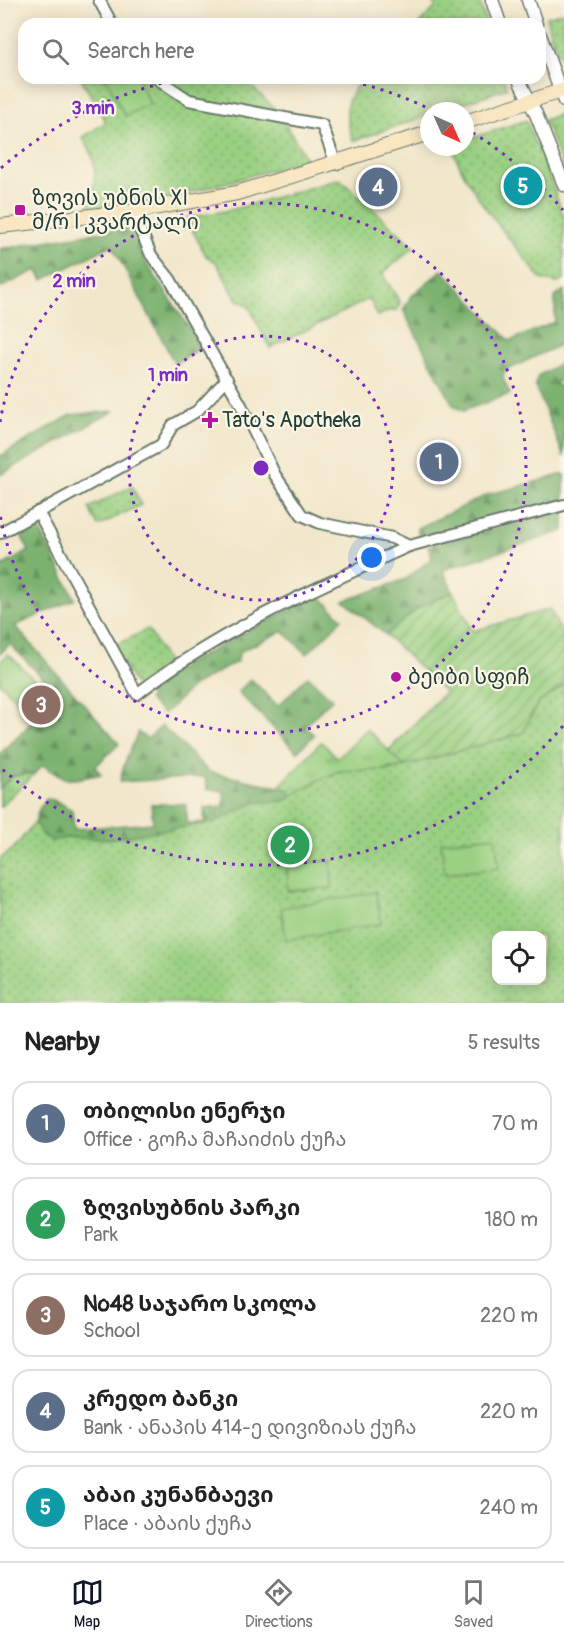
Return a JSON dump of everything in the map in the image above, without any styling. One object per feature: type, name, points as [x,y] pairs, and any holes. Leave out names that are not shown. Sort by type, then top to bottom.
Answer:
[{"type":"main road","points":[[474,119],[529,101],[563,94]]},
{"type":"main road","points":[[0,226],[136,211],[237,193],[420,136]]},
{"type":"street","points":[[99,0],[109,18]]},
{"type":"street","points":[[492,0],[498,18]]},
{"type":"street","points":[[528,0],[534,18]]},
{"type":"street","points":[[546,50],[563,94]]},
{"type":"street","points":[[165,84],[189,100],[322,125],[336,164]]},
{"type":"street","points":[[521,84],[564,185]]},
{"type":"street","points":[[136,211],[138,224],[151,255],[170,279],[227,379],[275,475],[302,515],[320,523],[392,538],[409,546]]},
{"type":"street","points":[[0,533],[161,445],[173,425],[196,411],[227,379]]},
{"type":"street","points":[[38,512],[137,694],[175,665],[224,638],[305,594],[409,546],[564,505]]},
{"type":"green space","points":[[431,0],[479,0],[485,18],[425,18],[436,7]]},
{"type":"green space","points":[[564,12],[564,65],[554,45],[546,17]]},
{"type":"green space","points":[[84,84],[249,84],[278,112],[307,160],[156,202],[87,210],[93,191],[95,172],[92,154],[82,138],[106,122]]},
{"type":"green space","points":[[109,84],[140,84],[150,104],[125,116]]},
{"type":"green space","points":[[359,84],[506,84],[507,88],[466,102],[420,102],[420,118],[353,141],[347,114],[348,100]]},
{"type":"green space","points":[[561,114],[564,124],[564,169],[544,120]]},
{"type":"green space","points":[[527,120],[564,217],[564,280],[557,283],[541,279],[503,232],[468,182],[456,156],[474,156],[474,137]]},
{"type":"green space","points":[[340,179],[414,247],[382,274],[400,302],[398,310],[388,311],[378,316],[369,299],[270,348],[248,305],[237,300],[216,262],[206,256],[186,218],[231,210]]},
{"type":"green space","points":[[133,226],[143,258],[198,341],[199,349],[175,364],[112,245],[43,280],[37,270],[0,288],[0,249]]},
{"type":"green space","points":[[442,270],[510,341],[555,322],[555,297],[564,290],[564,343],[505,371],[503,378],[510,394],[463,411],[453,405],[403,310],[411,296]]},
{"type":"green space","points":[[564,361],[564,379],[556,382],[564,392],[564,457],[535,385],[538,376]]},
{"type":"green space","points":[[114,411],[0,475],[0,456],[71,415]]},
{"type":"green space","points":[[564,474],[564,501],[439,532],[418,535],[418,528],[487,495]]},
{"type":"green space","points":[[132,486],[141,505],[98,526],[89,508]]},
{"type":"green space","points":[[564,512],[564,531],[443,570],[453,592],[420,607],[386,635],[344,601],[406,579],[432,558],[428,546]]},
{"type":"green space","points":[[35,521],[75,599],[15,626],[119,744],[95,767],[101,774],[70,779],[58,776],[43,765],[35,773],[13,776],[0,788],[0,754],[59,695],[10,644],[0,654],[0,567],[29,551],[19,531]]},
{"type":"green space","points":[[453,592],[473,631],[550,609],[564,638],[564,685],[537,704],[523,733],[404,766],[388,751],[445,692],[386,635],[420,607]]},
{"type":"green space","points":[[318,594],[342,619],[307,654],[283,631],[239,652],[238,661],[193,686],[164,714],[149,701],[149,694],[155,686],[186,664]]},
{"type":"green space","points":[[148,629],[167,662],[139,686],[135,685],[114,646]]},
{"type":"green space","points":[[8,654],[44,689],[25,708],[0,683],[0,662]]},
{"type":"green space","points":[[308,676],[332,699],[305,726],[314,735],[297,752],[238,692],[251,679],[278,706]]},
{"type":"green space","points":[[564,685],[564,1003],[0,1003],[0,859],[13,849],[35,822],[42,835],[52,841],[66,838],[110,839],[216,822],[254,803],[284,801],[318,780],[340,771],[390,770],[523,733],[537,704]]},
{"type":"green space","points":[[162,726],[209,772],[279,787],[289,790],[293,796],[284,801],[254,803],[216,822],[110,839],[66,838],[52,841],[40,831],[36,817],[46,799],[55,800],[72,810],[74,829],[153,823],[151,804],[186,804],[187,823],[204,823],[204,808],[224,807],[224,791],[207,789],[205,777],[120,782],[138,732],[147,739]]},
{"type":"green space","points":[[367,729],[404,766],[372,772],[340,771],[293,796],[288,790],[279,787],[321,742],[338,758]]},
{"type":"green space","points":[[35,773],[0,807],[0,788],[13,776]]},
{"type":"green space","points":[[495,836],[499,868],[445,874],[441,842]]},
{"type":"green space","points":[[331,861],[332,888],[288,891],[287,863]]},
{"type":"green space","points":[[376,892],[381,924],[286,940],[281,908]]},
{"type":"place","name":"აბაი კუნანბაევი","points":[[523,186]]},
{"type":"place","name":"კრედო ბანკი","points":[[378,187]]},
{"type":"place","name":"ზღვის უბნის XI მ/რ I კვარტალი","points":[[20,210]]},
{"type":"place","name":"Tato's Apotheka","points":[[210,420]]},
{"type":"place","name":"თბილისი ენერჯი","points":[[439,462]]},
{"type":"place","name":"ბეიბი სფიჩ","points":[[396,677]]},
{"type":"place","name":"№48 საჯარო სკოლა","points":[[41,705]]},
{"type":"place","name":"ზღვისუბნის პარკი","points":[[290,845]]}]
